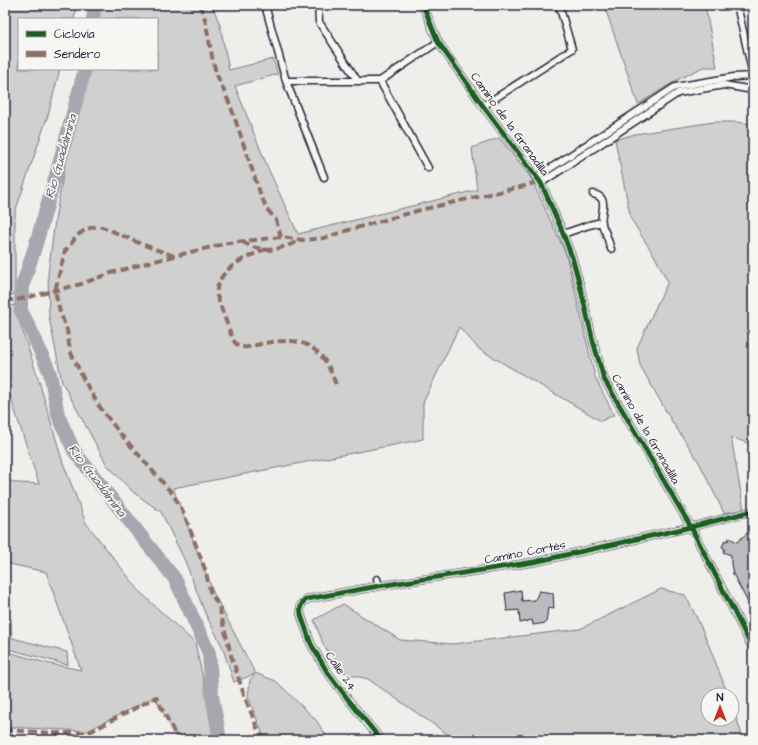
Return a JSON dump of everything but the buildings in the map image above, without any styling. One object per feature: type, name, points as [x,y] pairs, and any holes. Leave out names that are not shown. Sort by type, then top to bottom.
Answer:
[{"type":"street","points":[[265,5],[286,81],[324,177]]},
{"type":"street","points":[[318,5],[319,22],[357,80]]},
{"type":"street","name":"Camino de la Granadilla","points":[[423,5],[438,42],[483,106],[541,183],[572,257],[604,379],[691,526],[753,649]]},
{"type":"street","points":[[483,106],[572,49],[558,5]]},
{"type":"street","points":[[541,183],[677,90],[724,85],[752,89],[753,77],[737,5]]},
{"type":"street","points":[[286,81],[380,81],[438,42]]},
{"type":"street","points":[[536,177],[677,90],[734,77],[753,77]]},
{"type":"street","points":[[380,81],[428,168]]},
{"type":"street","points":[[593,194],[600,197],[603,202],[602,222],[611,249]]},
{"type":"street","points":[[563,234],[602,222]]},
{"type":"street","name":"Camino Cortés","points":[[301,605],[307,599],[379,586],[534,562],[753,511]]},
{"type":"street","points":[[377,579],[379,586]]},
{"type":"street","name":"Calle 24","points":[[301,605],[301,614],[311,644],[326,670],[381,740]]},
{"type":"shaded area","points":[[5,5],[77,5],[74,18],[18,18],[18,70],[60,70],[48,115],[15,212],[15,294],[5,296]]},
{"type":"shaded area","points":[[99,5],[212,5],[220,25],[229,70],[273,59],[278,74],[235,86],[267,166],[298,234],[477,190],[472,148],[499,138],[530,176],[566,254],[595,377],[614,415],[601,421],[479,349],[459,327],[423,403],[423,439],[173,488],[214,594],[255,673],[276,681],[316,720],[329,740],[265,740],[248,697],[250,680],[255,674],[234,682],[222,646],[205,613],[185,561],[161,512],[133,492],[107,465],[62,382],[49,317],[48,274],[55,220],[68,148],[87,70],[158,70],[158,18],[96,18]]},
{"type":"shaded area","points":[[604,5],[705,5],[717,67],[703,67],[677,80],[638,104]]},
{"type":"shaded area","points":[[714,122],[753,124],[753,445],[731,437],[744,510],[724,513],[699,462],[671,420],[640,365],[637,348],[668,282],[655,257],[631,219],[615,140],[635,134]]},
{"type":"shaded area","points":[[14,305],[39,381],[62,460],[86,523],[141,593],[195,643],[217,740],[178,740],[155,697],[87,731],[5,727],[5,651],[46,663],[81,670],[46,572],[5,563],[5,479],[17,483],[39,484],[5,376],[5,307]]},
{"type":"shaded area","points":[[661,589],[685,595],[703,632],[725,687],[700,687],[700,727],[739,727],[744,740],[456,740],[368,679],[345,673],[324,646],[314,620],[343,604],[400,640],[453,644],[580,629]]},
{"type":"shaded area","points":[[5,611],[7,620],[11,619],[12,638],[67,652],[68,665],[5,648]]},
{"type":"waterway","name":"Rio Guadalmina","points":[[93,18],[95,5]]},
{"type":"waterway","name":"Rio Guadalmina","points":[[85,70],[58,168],[23,284],[21,311],[50,373],[58,415],[74,451],[175,579],[209,653],[212,696],[220,740]]},
{"type":"marked path","points":[[200,5],[205,19],[217,75],[231,107],[261,196],[267,209],[276,220],[281,237]]},
{"type":"marked path","points":[[5,301],[21,299],[81,284],[111,273],[150,262],[228,243],[281,237],[303,240],[324,238],[420,210],[529,185],[539,180]]},
{"type":"marked path","points":[[174,256],[102,227],[93,227],[78,235],[65,251],[55,291],[60,312],[67,330],[70,351],[99,406],[118,431],[171,492],[180,505],[206,572],[210,591],[219,607],[231,655],[244,695],[262,740]]},
{"type":"marked path","points":[[242,242],[255,248],[268,250],[279,248],[301,240]]},
{"type":"marked path","points":[[266,249],[249,256],[233,266],[226,272],[217,287],[217,296],[233,340],[238,346],[241,347],[250,347],[259,344],[284,341],[299,342],[313,349],[322,357],[336,384]]},
{"type":"marked path","points":[[5,730],[88,733],[156,697],[178,740]]},
{"type":"cycle path","points":[[423,5],[438,42],[483,106],[541,183],[572,257],[604,379],[691,527],[753,649]]},
{"type":"cycle path","points":[[381,740],[326,670],[311,644],[301,615],[302,604],[307,599],[379,586],[534,562],[691,527],[753,511]]}]
